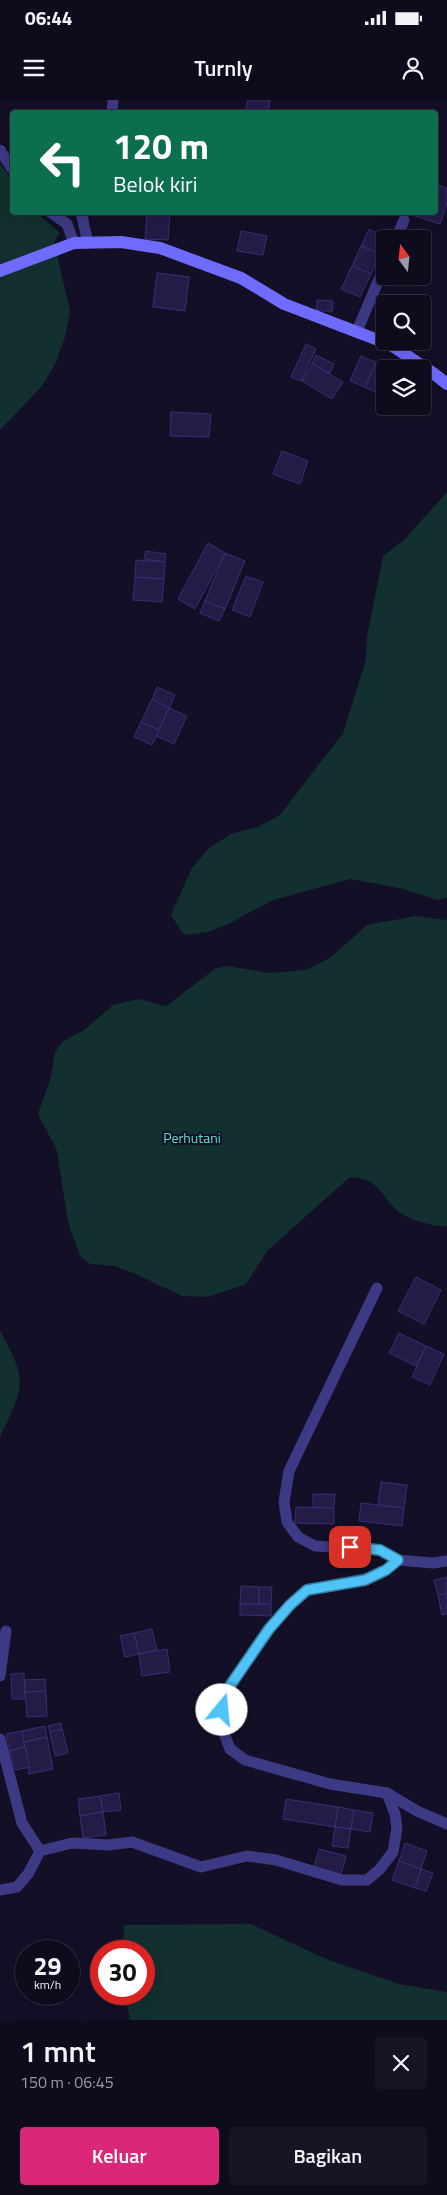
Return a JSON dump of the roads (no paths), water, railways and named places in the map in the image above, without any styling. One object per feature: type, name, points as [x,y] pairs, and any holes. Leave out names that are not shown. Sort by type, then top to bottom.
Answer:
[{"type":"main road","points":[[0,271],[74,243],[121,242],[160,248],[241,278],[284,304],[391,345],[447,384]]},
{"type":"street","points":[[0,150],[10,166]]},
{"type":"street","points":[[54,215],[67,224],[74,243]]},
{"type":"street","points":[[82,215],[88,242]]},
{"type":"street","points":[[400,230],[404,220]]},
{"type":"street","points":[[357,331],[376,285]]},
{"type":"street","points":[[377,1288],[289,1471],[284,1502],[287,1522],[298,1538],[315,1546],[380,1550],[398,1560],[433,1563],[447,1561]]},
{"type":"street","points":[[398,1560],[386,1570],[365,1580],[307,1590],[290,1605],[269,1629],[223,1696],[221,1725],[230,1749],[245,1760],[330,1784],[386,1793],[416,1811],[447,1824]]},
{"type":"street","points":[[0,1676],[6,1631]]},
{"type":"street","points":[[0,1739],[22,1823],[40,1851]]},
{"type":"street","points":[[0,1890],[17,1887],[28,1874],[40,1851],[72,1842],[109,1846],[132,1842],[201,1867],[247,1856],[276,1860],[342,1880],[366,1880],[379,1870],[393,1852],[397,1828],[395,1814],[386,1793]]},
{"type":"park label","name":"Perhutani","points":[[192,1138]]}]
